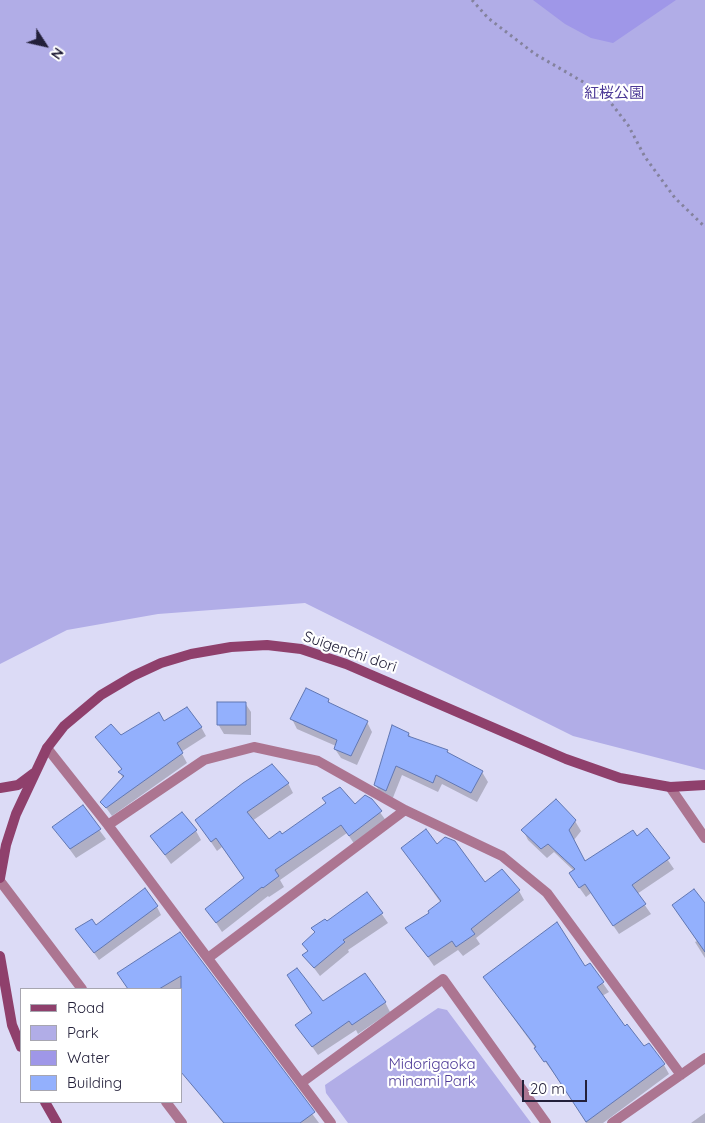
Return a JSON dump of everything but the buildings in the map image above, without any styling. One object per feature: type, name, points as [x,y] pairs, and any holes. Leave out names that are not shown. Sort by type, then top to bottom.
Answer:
[{"type":"street","name":"Suigenchi dori","points":[[0,880],[3,843],[34,772],[47,748],[64,726],[101,695],[140,673],[161,663],[191,654],[231,646],[267,645],[301,649],[346,664],[566,759],[620,778],[670,787],[705,785]]},
{"type":"street","points":[[108,825],[204,760],[254,747],[318,761],[405,810],[502,856],[547,894],[681,1075]]},
{"type":"street","points":[[47,748],[108,825],[331,1123]]},
{"type":"street","points":[[0,788],[18,785],[34,772]]},
{"type":"street","points":[[670,787],[705,838]]},
{"type":"street","points":[[208,958],[405,810]]},
{"type":"street","points":[[0,880],[81,988]]},
{"type":"street","points":[[0,956],[12,1025],[20,1045]]},
{"type":"street","points":[[301,1083],[442,979],[546,1123]]},
{"type":"street","points":[[612,1123],[705,1058]]},
{"type":"street","points":[[47,1103],[57,1123]]},
{"type":"street","points":[[167,1103],[182,1123]]},
{"type":"path","points":[[472,0],[488,18],[535,54],[604,94],[628,125],[645,157],[675,198],[705,227]]},
{"type":"green space","name":"紅桜公園","points":[[0,0],[705,0],[705,770],[573,736],[305,603],[158,614],[67,630],[0,664]]},
{"type":"green space","name":"Midorigaoka minami Park","points":[[438,1008],[447,1010],[531,1123],[348,1123],[326,1093],[325,1085]]},
{"type":"water","points":[[533,0],[676,0],[613,43],[591,38],[565,24]]}]
